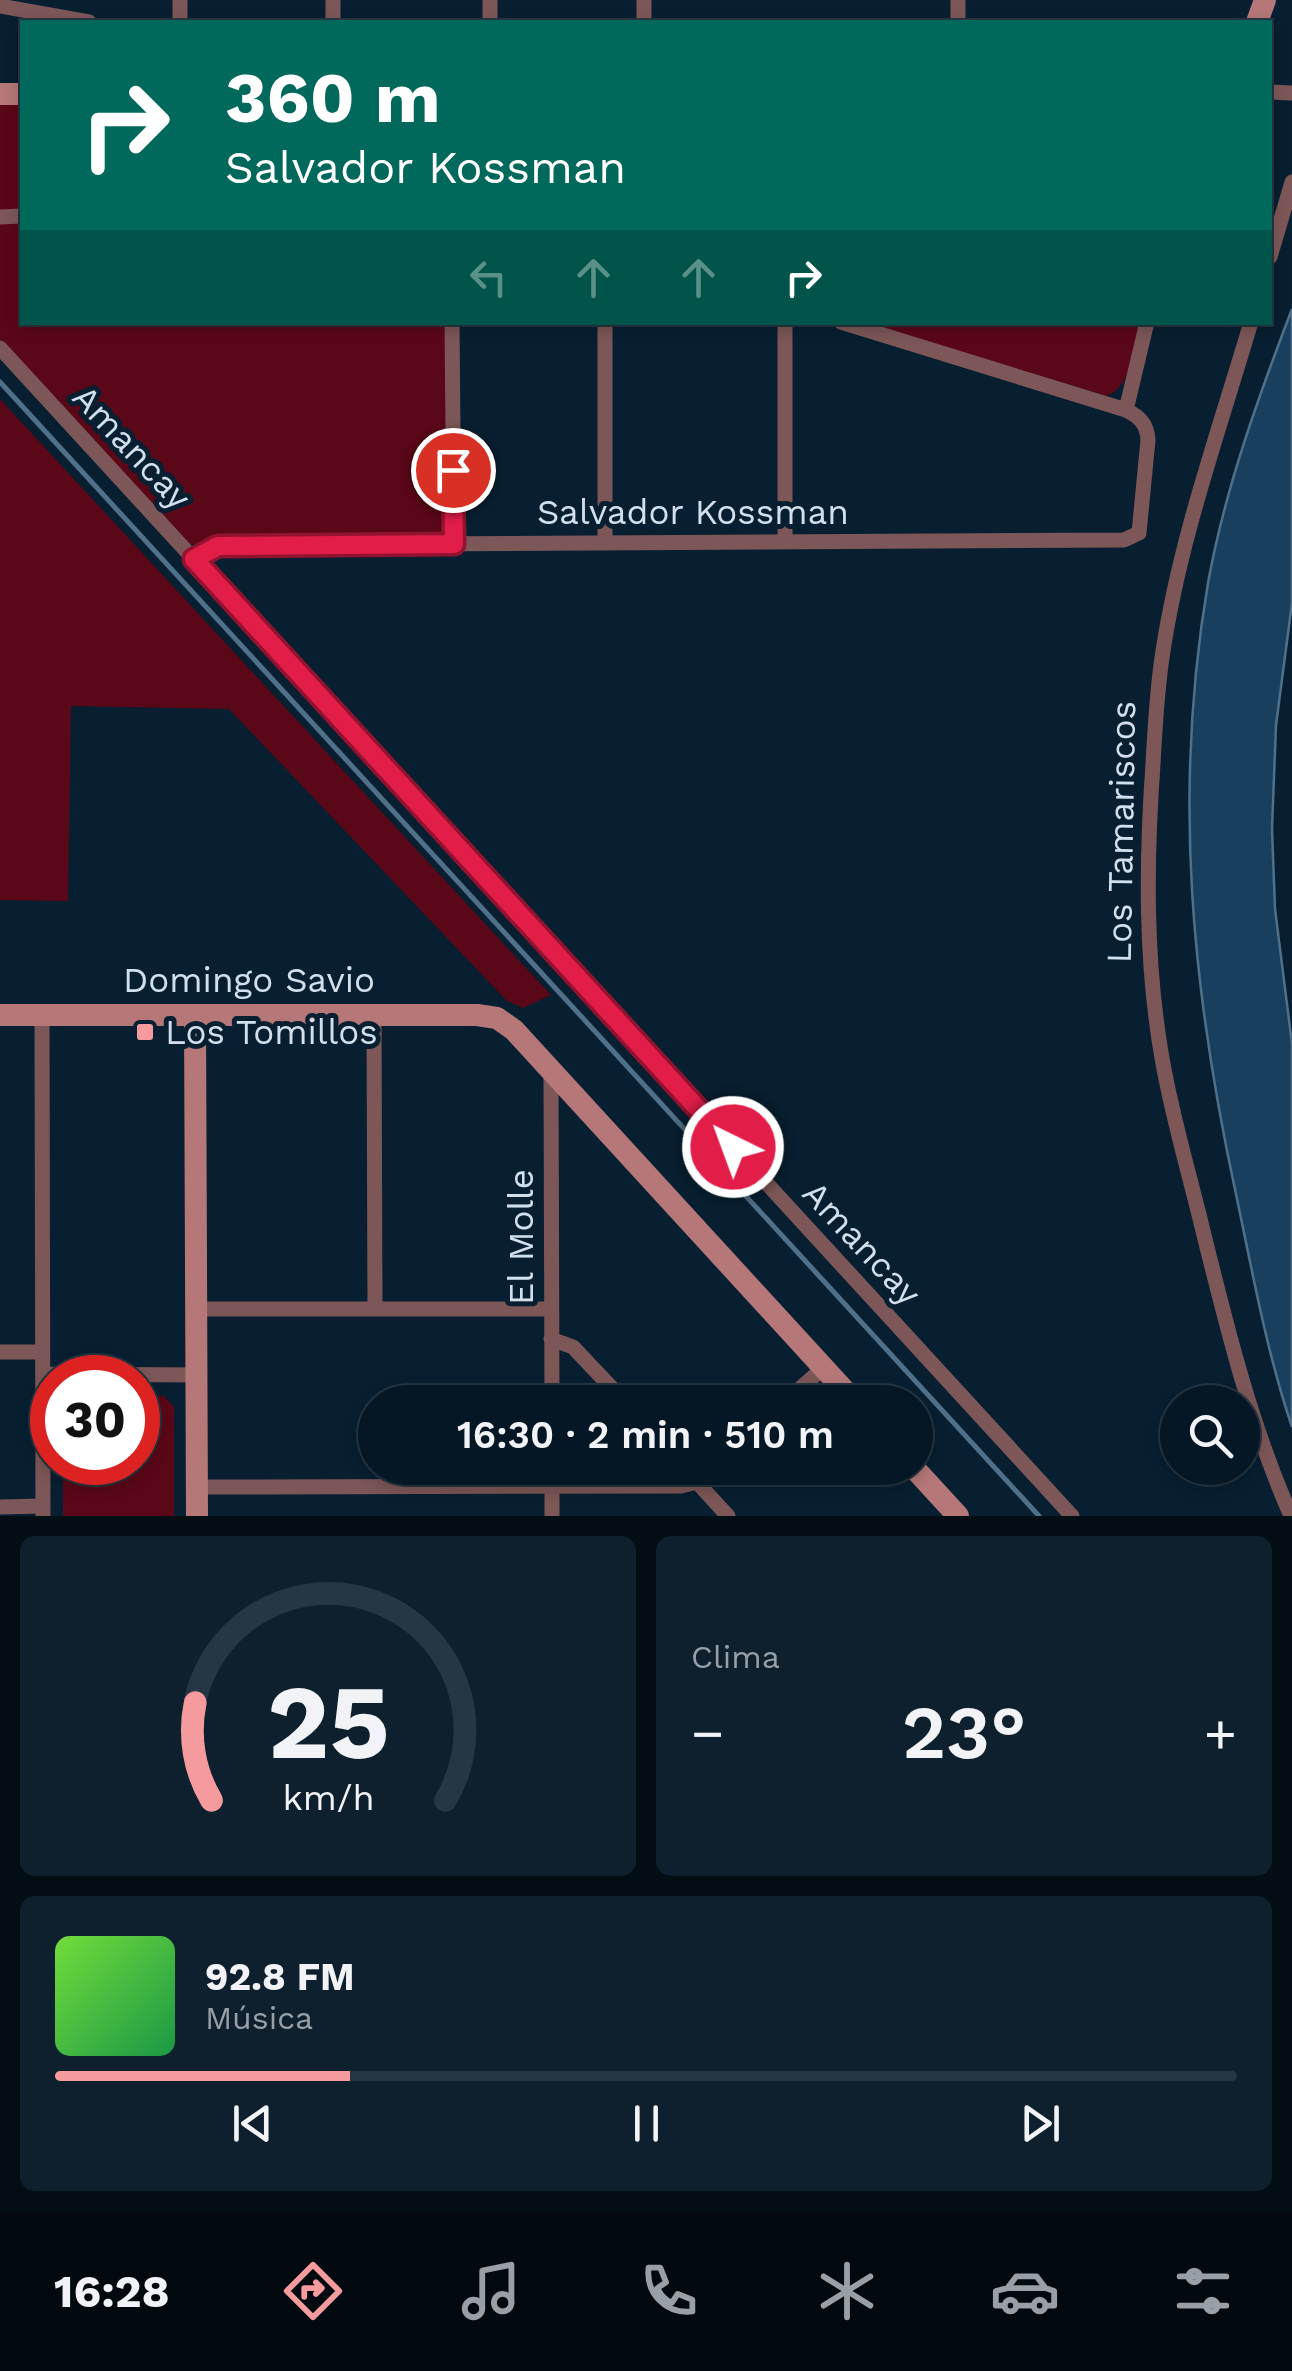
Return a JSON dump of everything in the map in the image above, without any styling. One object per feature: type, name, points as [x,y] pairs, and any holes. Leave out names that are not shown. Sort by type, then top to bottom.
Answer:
[{"type":"street","points":[[0,6],[77,20]]},
{"type":"street","points":[[1272,250],[1292,182]]},
{"type":"street","points":[[452,325],[454,544]]},
{"type":"street","points":[[604,325],[605,543]]},
{"type":"street","points":[[784,542],[785,325]]},
{"type":"street","points":[[851,325],[1126,410],[1146,325]]},
{"type":"street","name":"Los Tamariscos","points":[[1250,325],[1181,561],[1163,650],[1149,828],[1149,912],[1154,1000],[1163,1062],[1239,1377],[1268,1464],[1291,1516]]},
{"type":"street","name":"Amancay","points":[[0,348],[1072,1516]]},
{"type":"street","name":"Salvador Kossman","points":[[194,559],[218,546],[1124,540],[1136,536],[1141,524],[1148,440],[1143,422],[1126,410]]},
{"type":"street","name":"Domingo Savio","points":[[0,1015],[477,1015],[497,1018],[514,1030],[551,1070]]},
{"type":"street","points":[[42,1015],[42,1355]]},
{"type":"street","points":[[196,1015],[197,1516]]},
{"type":"street","points":[[374,1015],[375,1309]]},
{"type":"street","points":[[551,1070],[838,1385]]},
{"type":"street","name":"El Molle","points":[[551,1070],[552,1385]]},
{"type":"street","points":[[196,1309],[552,1310]]},
{"type":"street","points":[[552,1339],[573,1347],[609,1385]]},
{"type":"street","points":[[0,1352],[42,1352]]},
{"type":"street","points":[[804,1385],[823,1368]]},
{"type":"street","points":[[160,1375],[196,1375]]},
{"type":"street","points":[[0,1506],[43,1511],[43,1485]]},
{"type":"street","points":[[197,1487],[685,1485]]},
{"type":"street","points":[[701,1485],[728,1516]]},
{"type":"street","points":[[930,1485],[958,1516]]},
{"type":"street","points":[[552,1486],[552,1516]]},
{"type":"shaded area","points":[[0,101],[20,101],[20,209],[0,211]]},
{"type":"shaded area","points":[[20,221],[20,325],[445,325],[448,538],[190,544],[0,339],[0,222]]},
{"type":"shaded area","points":[[870,325],[1142,325],[1127,374],[1107,396]]},
{"type":"shaded area","points":[[0,399],[551,995],[523,1008],[507,1001],[229,709],[71,706],[68,901],[0,900]]},
{"type":"shaded area","points":[[160,1396],[164,1396],[174,1407],[174,1516],[63,1516],[63,1485],[160,1485]]},
{"type":"water","points":[[1292,309],[1292,603],[1276,725],[1272,829],[1275,909],[1292,1044],[1292,1427],[1261,1314],[1208,1045],[1192,892],[1189,816],[1197,662],[1215,548],[1244,444]]},
{"type":"waterway","points":[[0,382],[1039,1516]]},
{"type":"place","name":"Los Tomillos","points":[[145,1032]]},
{"type":"route","points":[[453,470],[454,544],[213,546],[194,559],[733,1147]]}]
